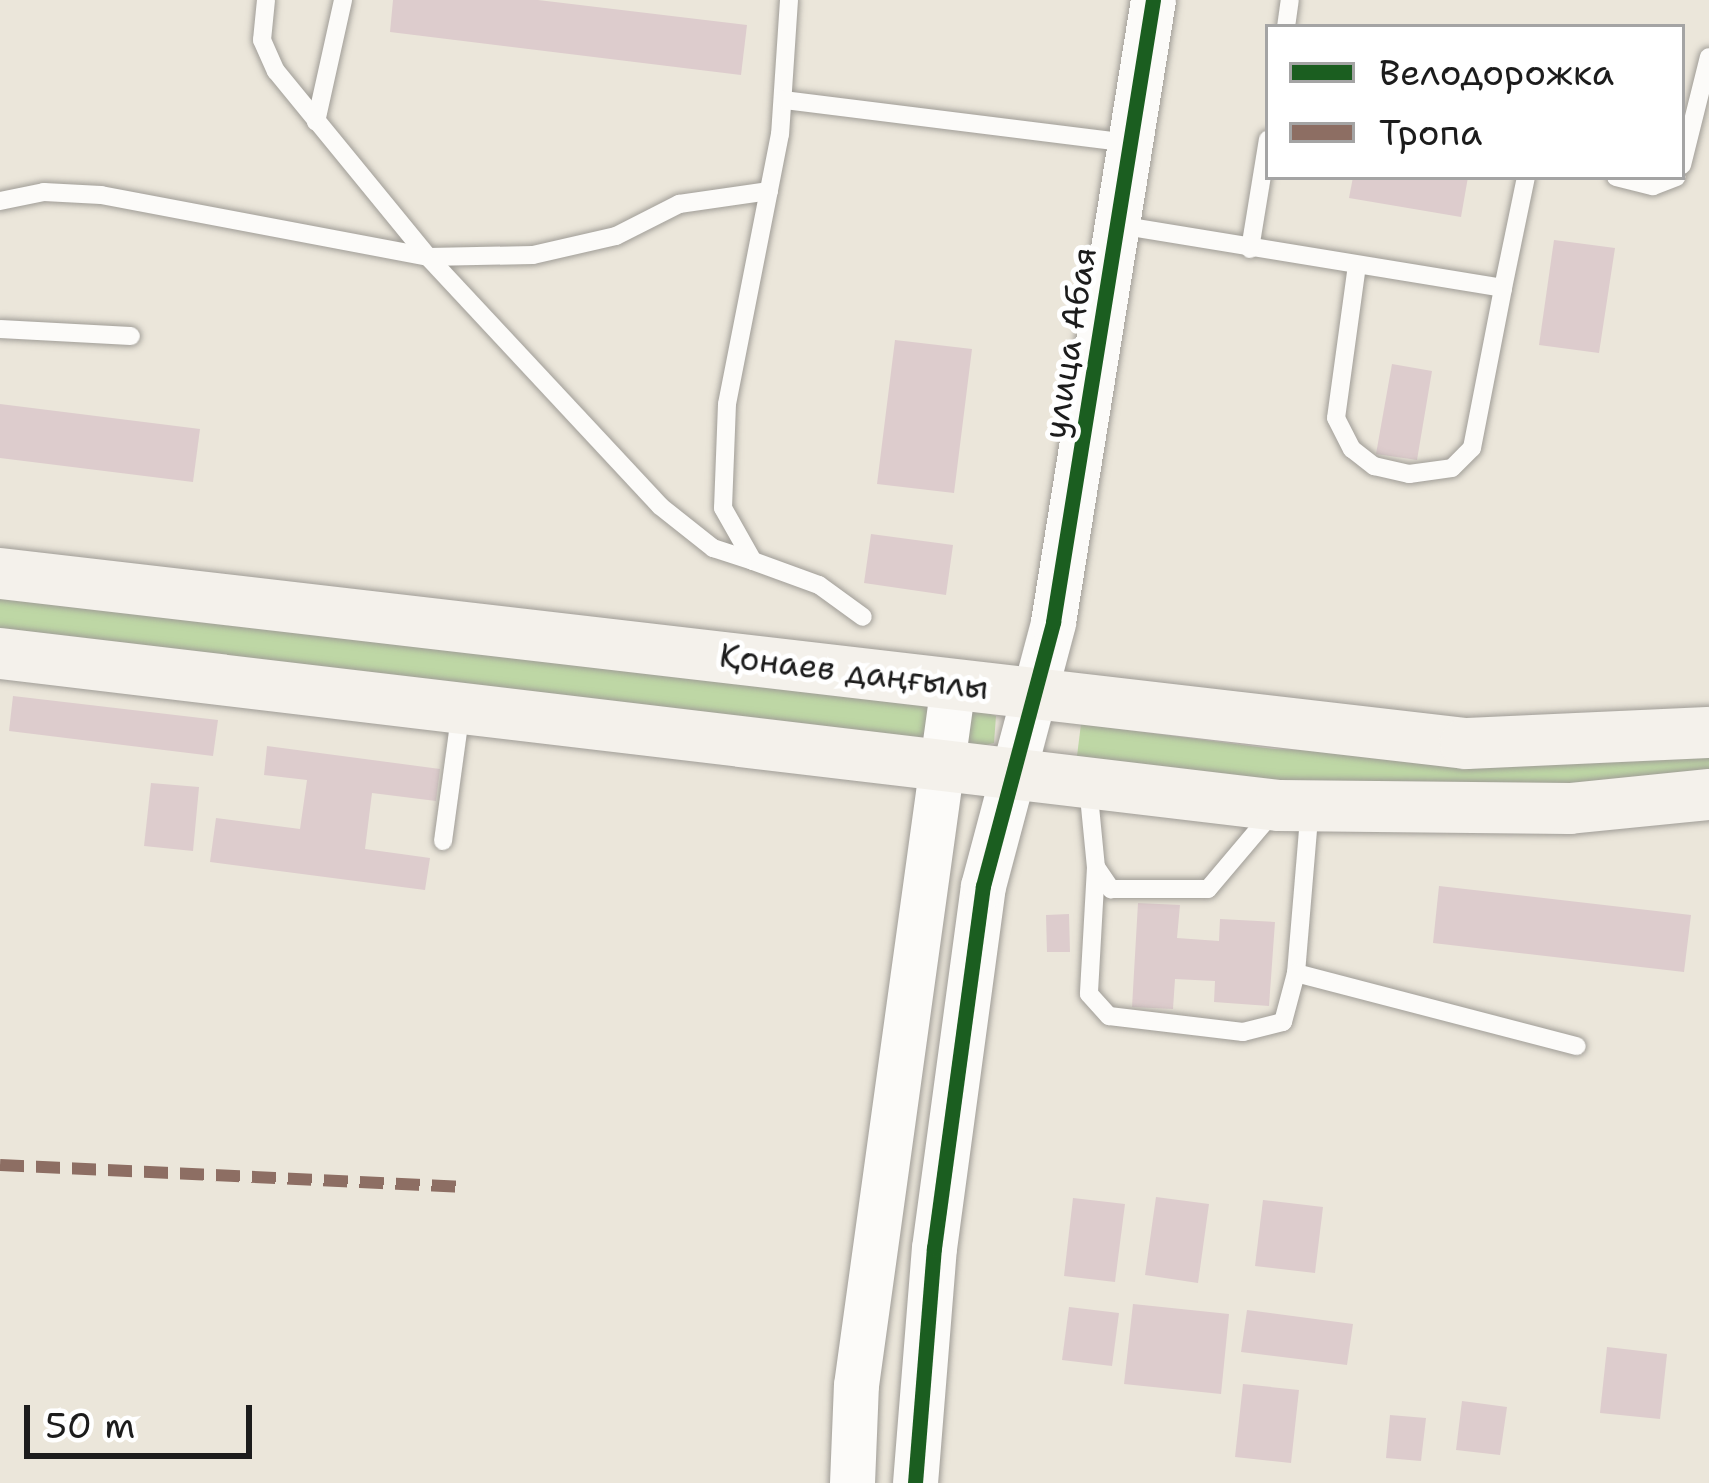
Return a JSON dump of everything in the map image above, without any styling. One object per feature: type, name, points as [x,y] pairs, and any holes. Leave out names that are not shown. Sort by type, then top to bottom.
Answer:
[{"type":"main road","name":"Қонаев даңғылы","points":[[0,573],[1465,743],[1709,732]]},
{"type":"main road","points":[[0,653],[1295,806],[1569,808],[1709,794]]},
{"type":"street","name":"улица Абая","points":[[915,1483],[934,1248],[982,886],[1058,599],[1153,0]]},
{"type":"street","points":[[852,1483],[856,1385],[953,684]]},
{"type":"lane","points":[[266,0],[262,40],[316,122],[428,257],[660,506],[712,548],[819,585],[863,617]]},
{"type":"lane","points":[[316,122],[343,0]]},
{"type":"lane","points":[[753,561],[723,508],[720,462],[784,100],[789,0]]},
{"type":"lane","points":[[1685,153],[1709,57]]},
{"type":"lane","points":[[784,100],[1131,143]]},
{"type":"lane","points":[[1250,249],[1265,157]]},
{"type":"lane","points":[[1357,265],[1336,418],[1363,458],[1408,474],[1452,469],[1472,448],[1525,180]]},
{"type":"lane","points":[[1628,180],[1653,186],[1668,180]]},
{"type":"lane","points":[[0,201],[44,192],[101,195],[428,257],[533,255],[616,236],[680,204],[769,191]]},
{"type":"lane","points":[[1119,225],[1503,288]]},
{"type":"lane","points":[[0,329],[131,336]]},
{"type":"lane","points":[[443,841],[461,710]]},
{"type":"lane","points":[[1087,781],[1096,867],[1089,994],[1109,1016],[1243,1031],[1283,1022],[1296,974],[1295,806]]},
{"type":"lane","points":[[1096,867],[1111,889],[1208,889],[1295,806]]},
{"type":"lane","points":[[1296,974],[1577,1046]]},
{"type":"green space","points":[[0,582],[980,710],[996,716],[994,743],[977,747],[0,629]]},
{"type":"green space","points":[[1081,724],[1274,749],[1452,756],[1709,746],[1709,781],[1310,788],[1077,756]]},
{"type":"building","points":[[393,0],[538,0],[747,25],[741,75],[390,32]]},
{"type":"building","points":[[1352,180],[1467,180],[1461,217],[1349,198]]},
{"type":"building","points":[[1554,240],[1615,248],[1599,353],[1539,345]]},
{"type":"building","points":[[895,340],[972,349],[954,493],[877,484]]},
{"type":"building","points":[[1392,364],[1432,371],[1417,460],[1376,454]]},
{"type":"building","points":[[0,404],[200,429],[193,482],[0,458]]},
{"type":"building","points":[[871,534],[953,545],[946,595],[864,583]]},
{"type":"building","points":[[13,696],[218,720],[213,756],[9,731]]},
{"type":"building","points":[[267,746],[440,769],[436,801],[372,793],[365,849],[430,858],[425,890],[210,862],[216,818],[300,829],[307,780],[264,775]]},
{"type":"building","points":[[151,783],[199,787],[193,851],[144,846]]},
{"type":"building","points":[[1439,886],[1691,915],[1684,972],[1433,943]]},
{"type":"building","points":[[1138,903],[1180,905],[1177,938],[1219,941],[1220,919],[1275,922],[1269,1006],[1214,1002],[1215,981],[1175,979],[1173,1009],[1132,1007]]},
{"type":"building","points":[[1069,914],[1070,952],[1047,952],[1046,915]]},
{"type":"building","points":[[1156,1197],[1209,1204],[1198,1283],[1145,1275]]},
{"type":"building","points":[[1073,1198],[1125,1204],[1115,1282],[1064,1276]]},
{"type":"building","points":[[1263,1200],[1323,1207],[1315,1273],[1255,1266]]},
{"type":"building","points":[[1133,1304],[1229,1314],[1221,1394],[1124,1384]]},
{"type":"building","points":[[1069,1307],[1119,1313],[1112,1366],[1062,1360]]},
{"type":"building","points":[[1247,1310],[1353,1324],[1347,1365],[1241,1352]]},
{"type":"building","points":[[1607,1347],[1667,1354],[1660,1419],[1600,1413]]},
{"type":"building","points":[[1243,1384],[1299,1390],[1291,1463],[1235,1457]]},
{"type":"building","points":[[1462,1401],[1507,1407],[1500,1455],[1456,1450]]},
{"type":"building","points":[[1390,1415],[1426,1418],[1421,1461],[1386,1458]]},
{"type":"marked path","points":[[0,1165],[459,1187]]},
{"type":"cycle path","points":[[915,1483],[934,1248],[983,886],[1053,622],[1153,0]]}]
